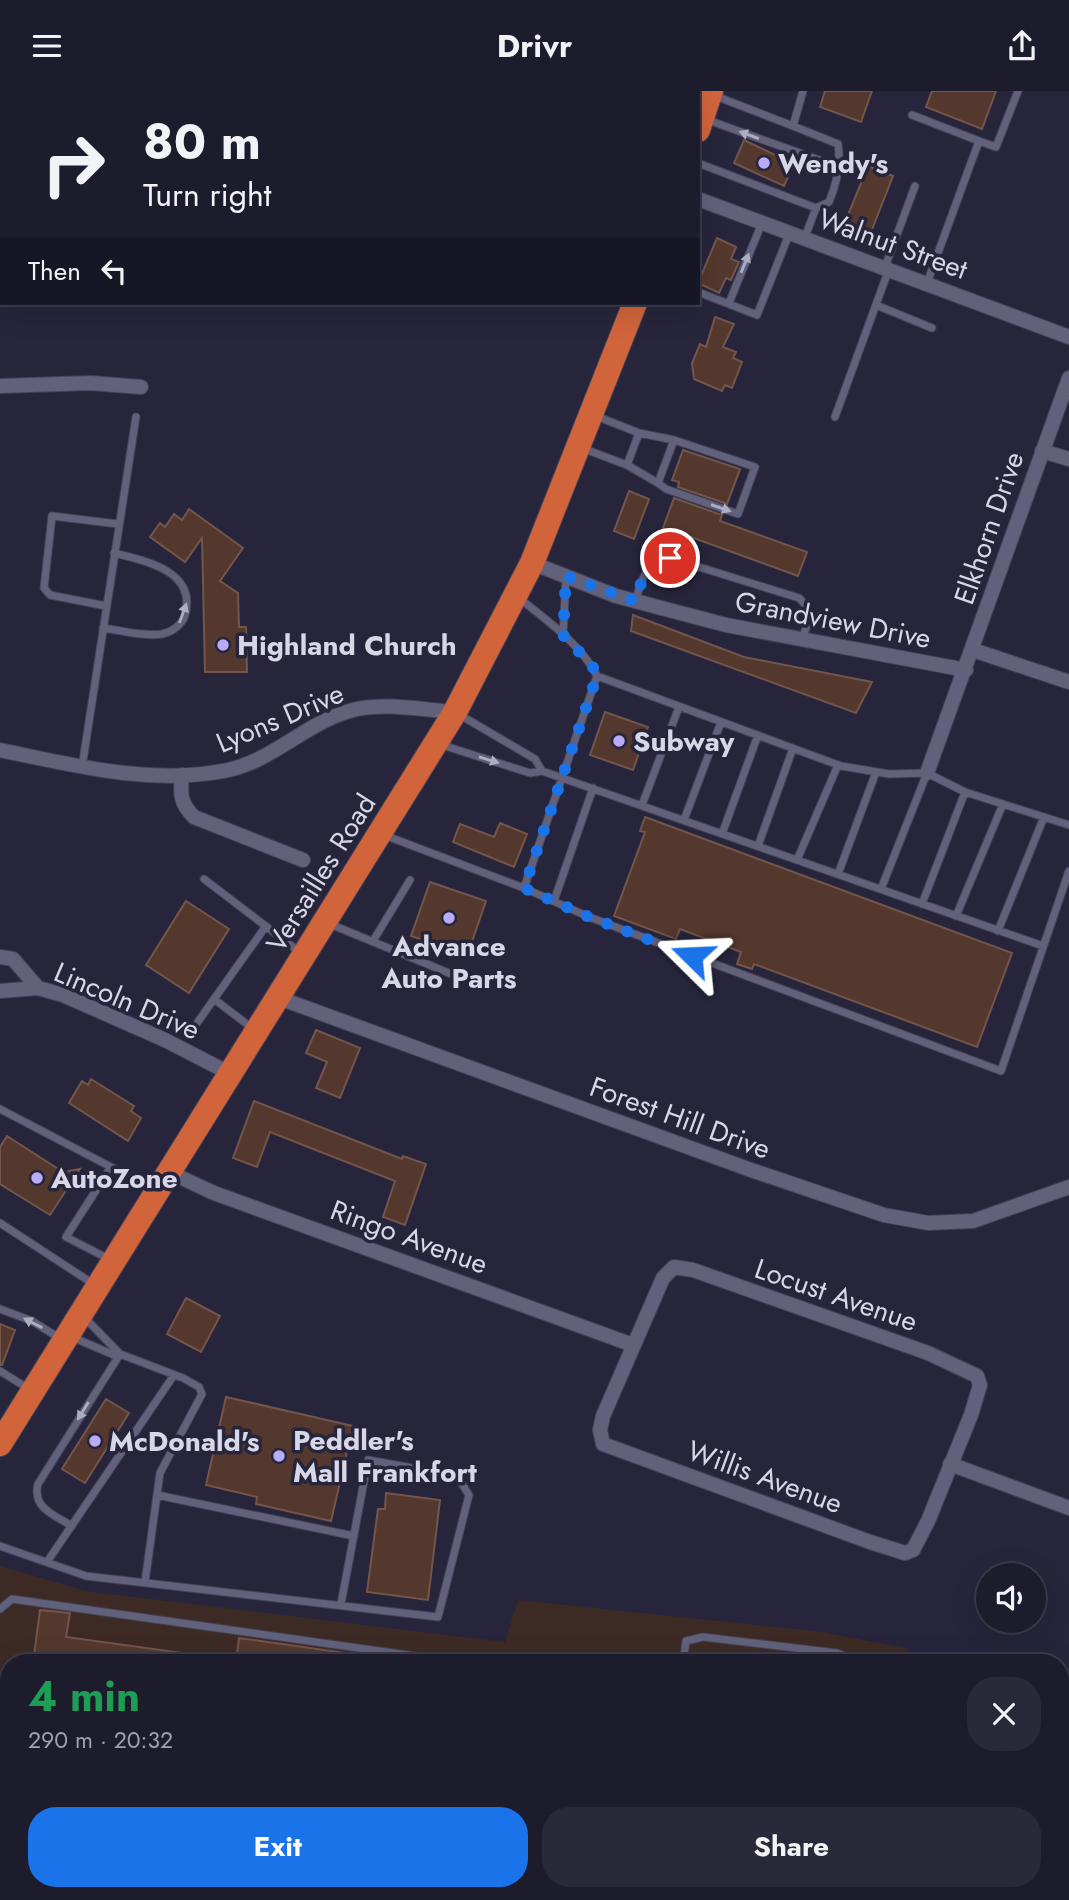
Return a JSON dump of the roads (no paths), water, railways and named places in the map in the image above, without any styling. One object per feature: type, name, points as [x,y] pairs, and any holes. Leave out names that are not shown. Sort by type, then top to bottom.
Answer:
[{"type":"highway","points":[[700,124],[711,92]]},
{"type":"highway","name":"Versailles Road","points":[[0,1444],[165,1182],[454,712],[532,563],[634,305]]},
{"type":"street","name":"Walnut Street","points":[[700,200],[1069,337]]},
{"type":"street","name":"Elkhorn Drive","points":[[927,773],[1069,378]]},
{"type":"street","points":[[0,386],[92,383],[141,387]]},
{"type":"street","points":[[1042,451],[1069,459]]},
{"type":"street","name":"Grandview Drive","points":[[532,563],[635,601],[726,625],[966,670]]},
{"type":"street","points":[[973,650],[1069,682]]},
{"type":"street","name":"Lyons Drive","points":[[0,750],[127,775],[183,775],[224,771],[262,758],[354,710],[454,712]]},
{"type":"street","points":[[183,775],[180,795],[183,807],[194,817],[303,860]]},
{"type":"street","points":[[0,957],[13,959],[38,988]]},
{"type":"street","name":"Lincoln Drive","points":[[0,991],[38,988],[63,995],[165,1040],[231,1074]]},
{"type":"street","name":"Forest Hill Drive","points":[[279,997],[884,1216],[928,1223],[973,1221],[1015,1209],[1069,1187]]},
{"type":"street","name":"Ringo Avenue","points":[[165,1182],[214,1193],[633,1345]]},
{"type":"street","name":"Locust Avenue","points":[[633,1345],[663,1278],[674,1267],[693,1270],[928,1353],[970,1370],[979,1378],[980,1385],[971,1415],[950,1464]]},
{"type":"street","name":"Willis Avenue","points":[[633,1345],[600,1425],[603,1444],[899,1552],[915,1548],[950,1464]]},
{"type":"street","points":[[950,1464],[1069,1508]]},
{"type":"lane","points":[[793,126],[803,91]]},
{"type":"lane","points":[[912,115],[996,147],[1018,91]]},
{"type":"lane","points":[[711,92],[838,144],[836,166],[839,179],[829,202],[816,208],[805,237]]},
{"type":"lane","points":[[700,124],[836,166]]},
{"type":"lane","points":[[927,282],[979,141]]},
{"type":"lane","points":[[700,164],[816,208]]},
{"type":"lane","points":[[835,417],[876,306],[915,185]]},
{"type":"lane","points":[[729,303],[762,222]]},
{"type":"lane","points":[[700,293],[757,315],[790,232]]},
{"type":"lane","points":[[876,306],[932,328]]},
{"type":"lane","points":[[578,446],[627,465],[666,489],[738,515],[755,467],[674,440],[639,433],[591,414]]},
{"type":"lane","points":[[82,767],[136,417]]},
{"type":"lane","points":[[627,465],[639,433]]},
{"type":"lane","points":[[658,483],[674,440]]},
{"type":"lane","points":[[106,606],[50,595],[44,588],[52,516],[118,524]]},
{"type":"lane","points":[[103,628],[159,635],[173,631],[184,618],[188,597],[178,578],[153,563],[114,553]]},
{"type":"lane","points":[[635,601],[650,564],[656,559],[670,558],[799,598],[806,604],[809,622],[801,639]]},
{"type":"lane","points":[[563,635],[566,576]]},
{"type":"lane","points":[[515,594],[563,635],[592,665],[597,676],[524,888]]},
{"type":"lane","points":[[597,676],[838,765],[876,772],[927,773],[965,792],[1069,825]]},
{"type":"lane","points":[[642,805],[679,707]]},
{"type":"lane","points":[[454,712],[535,759],[542,771]]},
{"type":"lane","points":[[684,820],[721,722]]},
{"type":"lane","points":[[722,834],[758,735]]},
{"type":"lane","points":[[435,743],[530,773],[542,771],[593,788],[1043,946]]},
{"type":"lane","points":[[758,846],[793,748]]},
{"type":"lane","points":[[797,860],[838,765]]},
{"type":"lane","points":[[838,874],[876,772]]},
{"type":"lane","points":[[881,889],[927,773]]},
{"type":"lane","points":[[554,901],[593,788]]},
{"type":"lane","points":[[922,904],[965,792]]},
{"type":"lane","points":[[956,916],[1003,804]]},
{"type":"lane","points":[[998,931],[1044,817]]},
{"type":"lane","points":[[380,834],[1001,1071],[1069,870]]},
{"type":"lane","points":[[204,880],[305,955]]},
{"type":"lane","points":[[373,941],[410,880]]},
{"type":"lane","points":[[326,922],[456,975]]},
{"type":"lane","points":[[197,1023],[266,926]]},
{"type":"lane","points":[[214,999],[257,1032]]},
{"type":"lane","points":[[0,1109],[111,1167],[165,1182]]},
{"type":"lane","points":[[111,1167],[66,1237],[114,1262]]},
{"type":"lane","points":[[0,1223],[98,1288]]},
{"type":"lane","points":[[0,1309],[66,1338],[114,1355],[120,1354]]},
{"type":"lane","points":[[81,1314],[120,1354],[183,1378],[199,1387],[202,1394],[160,1473],[145,1582]]},
{"type":"lane","points":[[72,1526],[41,1507],[36,1499],[38,1484],[120,1354]]},
{"type":"lane","points":[[0,1371],[33,1391]]},
{"type":"lane","points":[[47,1563],[174,1375]]},
{"type":"lane","points":[[0,1546],[86,1576],[438,1617],[468,1495],[457,1476],[369,1460],[341,1604]]},
{"type":"lane","points":[[157,1495],[354,1536]]},
{"type":"lane","points":[[0,1609],[12,1599],[400,1654]]},
{"type":"lane","points":[[684,1654],[686,1641],[703,1637],[840,1654]]},
{"type":"place","name":"Wendy's","points":[[764,163]]},
{"type":"place","name":"Highland Church","points":[[223,645]]},
{"type":"place","name":"Subway","points":[[619,741]]},
{"type":"place","name":"Advance Auto Parts","points":[[449,918]]},
{"type":"place","name":"AutoZone","points":[[37,1178]]},
{"type":"place","name":"McDonald's","points":[[95,1441]]},
{"type":"place","name":"Peddler's Mall Frankfort","points":[[279,1456]]}]
